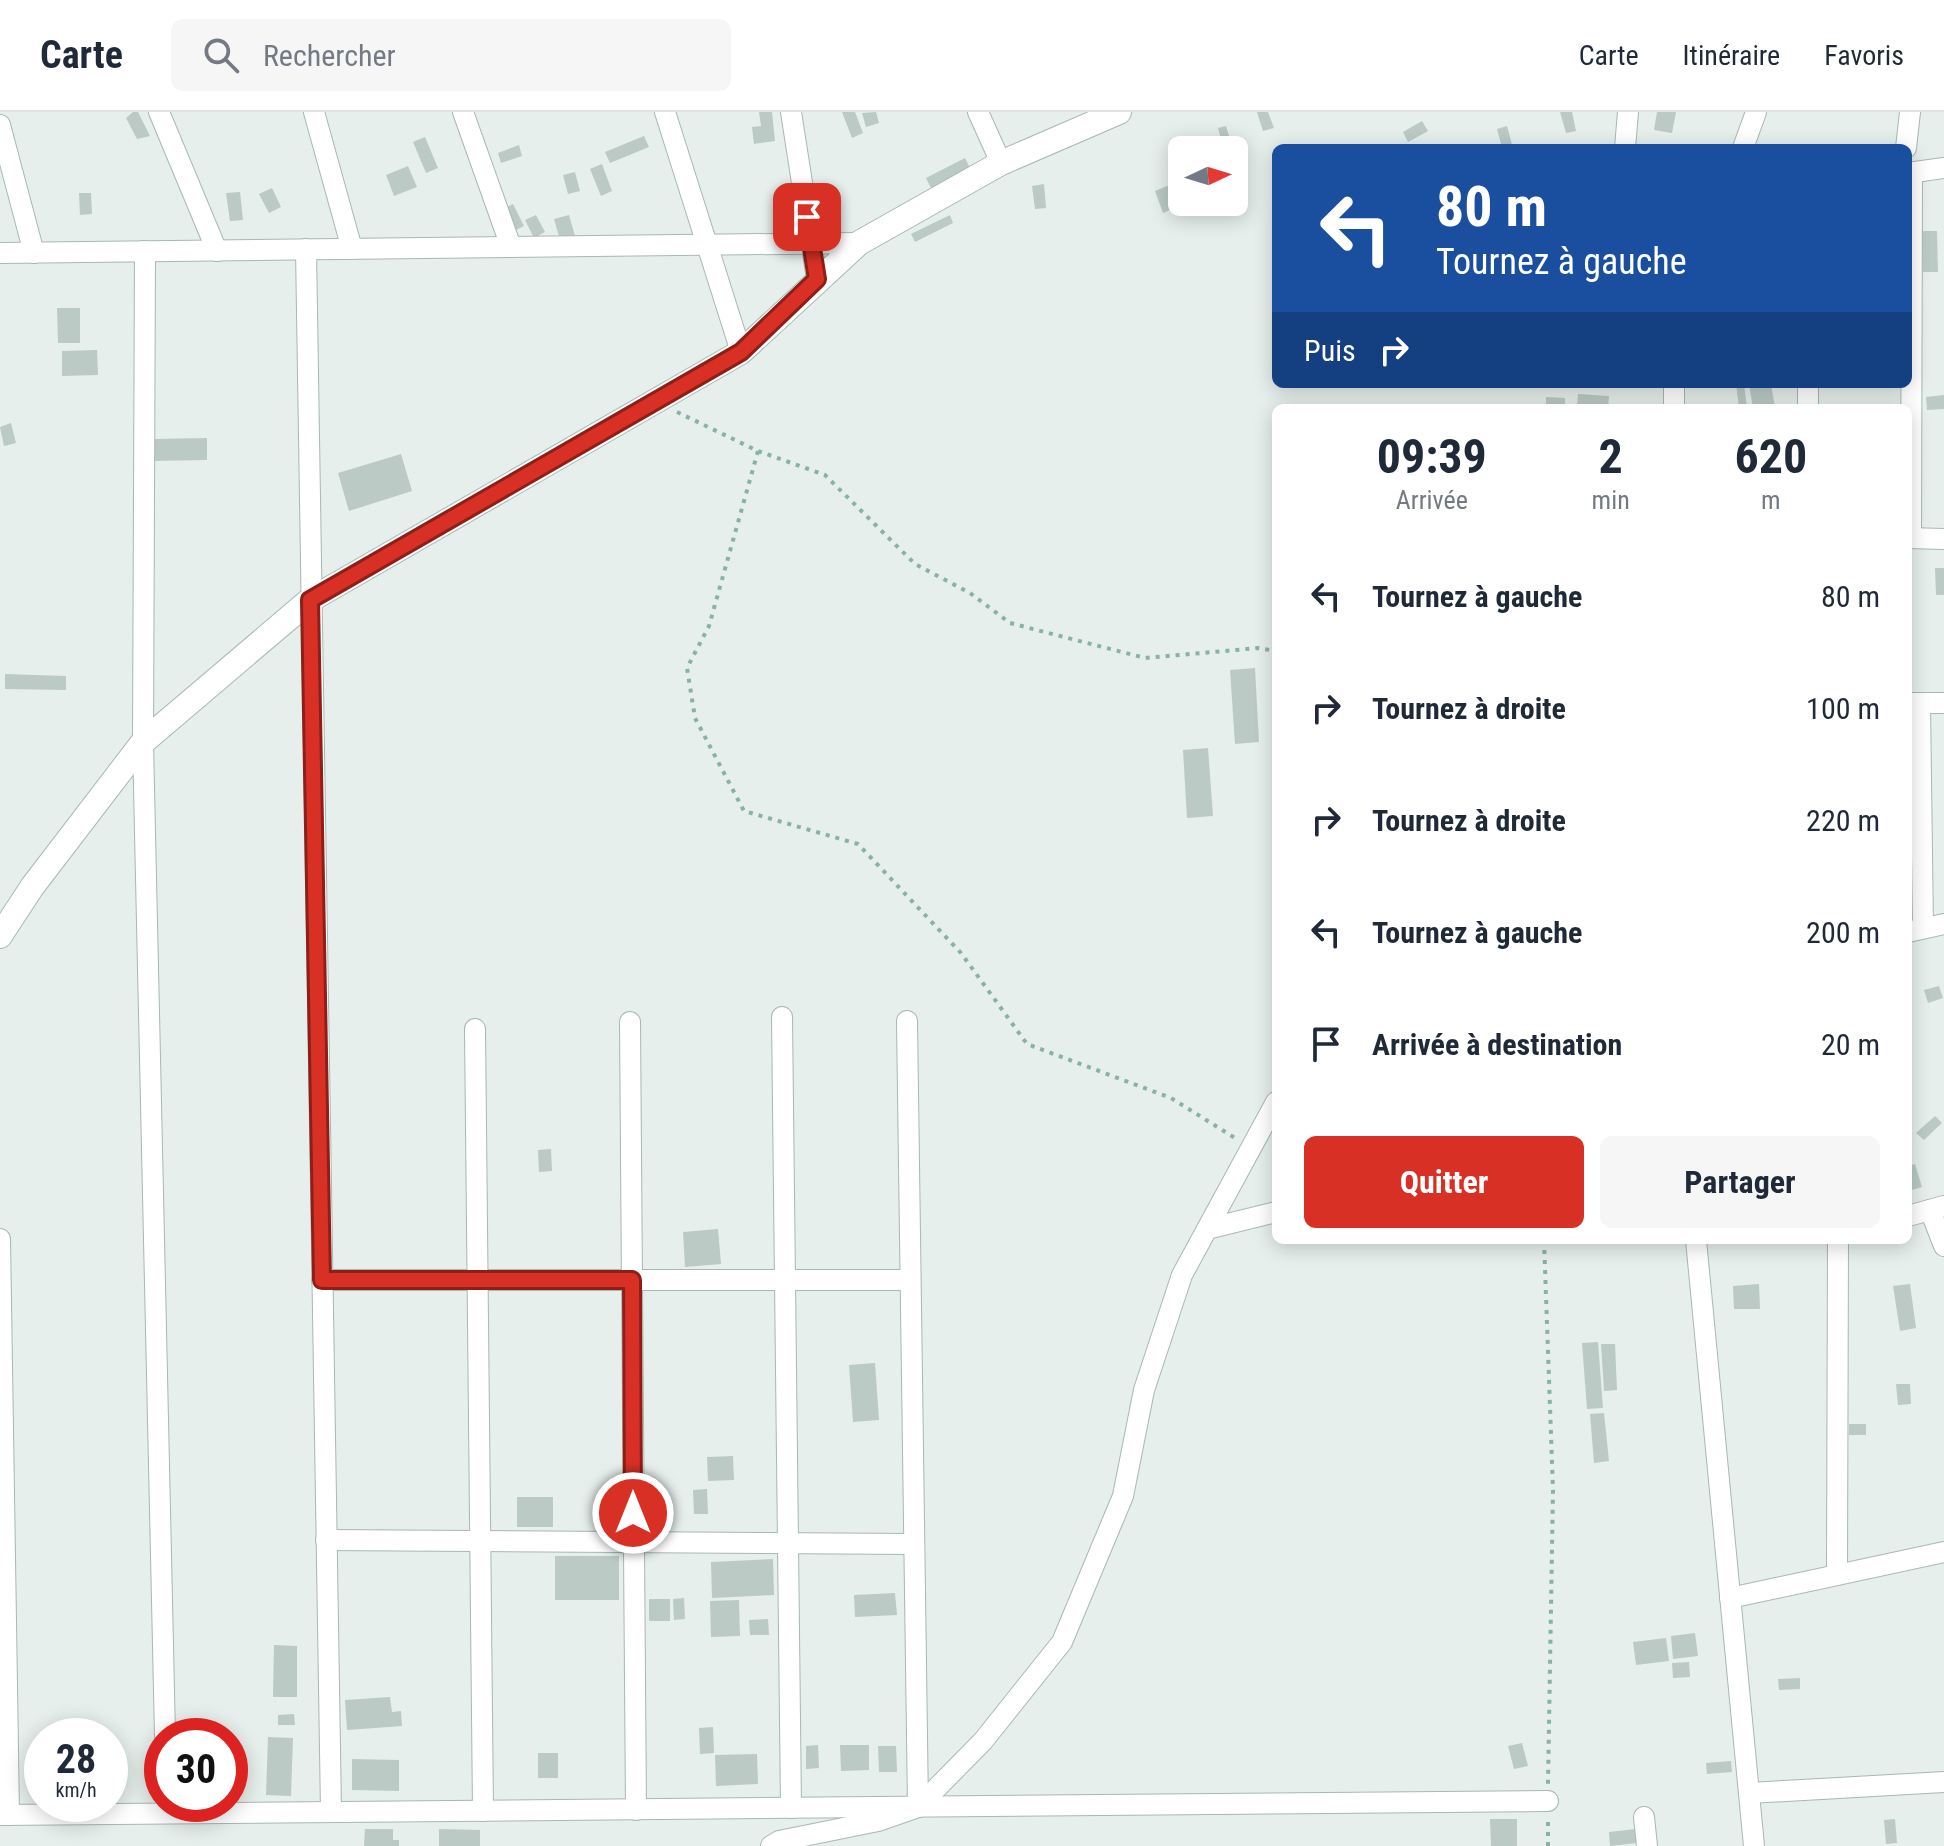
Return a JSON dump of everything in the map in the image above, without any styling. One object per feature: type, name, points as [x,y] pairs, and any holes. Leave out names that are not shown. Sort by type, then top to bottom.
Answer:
[{"type":"street","points":[[159,112],[217,251]]},
{"type":"street","points":[[314,112],[352,249]]},
{"type":"street","points":[[463,112],[511,247]]},
{"type":"street","points":[[665,112],[741,352]]},
{"type":"street","points":[[791,112],[817,279]]},
{"type":"street","points":[[978,112],[1001,163]]},
{"type":"street","points":[[0,936],[32,887],[143,742],[310,600],[741,352],[859,243],[1001,163],[1119,112]]},
{"type":"street","points":[[1625,144],[1628,112]]},
{"type":"street","points":[[1744,144],[1756,112]]},
{"type":"street","points":[[1906,144],[1910,112]]},
{"type":"street","points":[[0,125],[34,253]]},
{"type":"street","points":[[1912,172],[1944,168]]},
{"type":"street","points":[[0,253],[859,243]]},
{"type":"street","points":[[306,249],[331,1812]]},
{"type":"street","points":[[145,251],[143,742],[165,1718]]},
{"type":"street","points":[[1912,538],[1944,539]]},
{"type":"street","points":[[1944,703],[1914,703],[1916,930],[1944,924]]},
{"type":"street","points":[[782,1017],[791,1808]]},
{"type":"street","points":[[907,1021],[918,1807]]},
{"type":"street","points":[[630,1022],[636,1810]]},
{"type":"street","points":[[475,1029],[483,1811]]},
{"type":"street","points":[[771,1846],[779,1841],[878,1821],[918,1807],[983,1741],[1062,1642],[1123,1496],[1144,1390],[1182,1275],[1272,1109]]},
{"type":"street","points":[[1912,1215],[1937,1208],[1944,1246]]},
{"type":"street","points":[[1207,1229],[1272,1213]]},
{"type":"street","points":[[0,1239],[4,1815],[144,1810]]},
{"type":"street","points":[[1696,1244],[1754,1846]]},
{"type":"street","points":[[1837,1575],[1838,1244]]},
{"type":"street","points":[[322,1280],[910,1280]]},
{"type":"street","points":[[326,1540],[914,1544]]},
{"type":"street","points":[[1730,1598],[1944,1552]]},
{"type":"street","points":[[1749,1793],[1944,1782]]},
{"type":"street","points":[[248,1810],[1548,1801]]},
{"type":"street","points":[[1644,1817],[1647,1846]]},
{"type":"path","points":[[657,402],[758,451],[825,475],[915,564],[970,593],[1010,623],[1145,658],[1258,648],[1272,650]]},
{"type":"path","points":[[758,451],[709,626],[687,668],[695,718],[744,811],[858,844],[961,953],[1027,1044],[1171,1098],[1251,1148]]},
{"type":"path","points":[[1544,1244],[1553,1490],[1548,1846]]},
{"type":"building","points":[[138,112],[150,136],[137,139],[126,118]]},
{"type":"building","points":[[759,112],[772,112],[775,141],[754,144],[752,127],[761,126]]},
{"type":"building","points":[[842,112],[855,112],[863,133],[852,138]]},
{"type":"building","points":[[876,112],[879,123],[866,127],[862,113]]},
{"type":"building","points":[[1257,112],[1268,112],[1274,128],[1263,131]]},
{"type":"building","points":[[1560,112],[1572,112],[1576,131],[1566,133]]},
{"type":"building","points":[[1657,112],[1676,112],[1672,133],[1654,130]]},
{"type":"building","points":[[1422,121],[1428,131],[1408,142],[1403,132]]},
{"type":"building","points":[[1226,126],[1229,136],[1220,136],[1218,128]]},
{"type":"building","points":[[1507,126],[1512,144],[1501,144],[1497,129]]},
{"type":"building","points":[[644,136],[649,147],[610,163],[605,152]]},
{"type":"building","points":[[425,137],[438,168],[426,173],[413,142]]},
{"type":"building","points":[[519,145],[522,156],[501,163],[498,153]]},
{"type":"building","points":[[965,158],[970,168],[931,188],[926,178]]},
{"type":"building","points":[[602,164],[612,191],[601,196],[590,169]]},
{"type":"building","points":[[408,166],[417,187],[394,196],[386,175]]},
{"type":"building","points":[[575,172],[580,191],[568,194],[563,175]]},
{"type":"building","points":[[1044,184],[1046,208],[1035,209],[1032,186]]},
{"type":"building","points":[[1168,186],[1168,211],[1163,213],[1155,191]]},
{"type":"building","points":[[272,188],[281,207],[269,213],[259,194]]},
{"type":"building","points":[[240,192],[243,220],[230,221],[226,193]]},
{"type":"building","points":[[79,193],[91,193],[92,214],[80,215]]},
{"type":"building","points":[[513,204],[524,226],[512,232],[501,210]]},
{"type":"building","points":[[536,215],[545,232],[534,238],[525,220]]},
{"type":"building","points":[[569,215],[575,236],[560,240],[554,219]]},
{"type":"building","points":[[950,215],[953,223],[915,242],[911,234]]},
{"type":"building","points":[[1922,231],[1937,231],[1938,272],[1923,272]]},
{"type":"building","points":[[57,308],[80,308],[80,343],[58,343]]},
{"type":"building","points":[[97,350],[98,375],[62,376],[62,351]]},
{"type":"building","points":[[1736,388],[1744,388],[1746,404],[1738,404]]},
{"type":"building","points":[[1750,388],[1772,388],[1774,404],[1752,404]]},
{"type":"building","points":[[1578,394],[1609,396],[1608,404],[1577,404]]},
{"type":"building","points":[[1944,395],[1944,409],[1927,410],[1926,397]]},
{"type":"building","points":[[1546,397],[1565,398],[1565,404],[1546,404]]},
{"type":"building","points":[[11,423],[16,443],[4,446],[0,427]]},
{"type":"building","points":[[207,438],[207,460],[152,461],[152,439]]},
{"type":"building","points":[[401,454],[412,491],[349,511],[338,473]]},
{"type":"building","points":[[1935,568],[1944,568],[1944,595],[1936,595]]},
{"type":"building","points":[[1255,668],[1259,742],[1235,744],[1230,670]]},
{"type":"building","points":[[5,674],[66,676],[66,690],[5,689]]},
{"type":"building","points":[[1208,748],[1213,816],[1187,818],[1183,750]]},
{"type":"building","points":[[1939,986],[1943,998],[1928,1003],[1924,990]]},
{"type":"building","points":[[1935,1116],[1942,1123],[1924,1140],[1916,1133]]},
{"type":"building","points":[[551,1149],[552,1171],[539,1172],[538,1150]]},
{"type":"building","points":[[1915,1164],[1922,1187],[1912,1190],[1912,1165]]},
{"type":"building","points":[[718,1229],[721,1264],[685,1267],[683,1232]]},
{"type":"building","points":[[1759,1284],[1760,1309],[1734,1309],[1733,1286]]},
{"type":"building","points":[[1910,1284],[1916,1328],[1900,1331],[1893,1286]]},
{"type":"building","points":[[1598,1342],[1603,1408],[1587,1409],[1582,1343]]},
{"type":"building","points":[[1601,1344],[1615,1344],[1617,1390],[1604,1391]]},
{"type":"building","points":[[875,1363],[879,1420],[853,1422],[849,1365]]},
{"type":"building","points":[[1896,1384],[1910,1384],[1911,1404],[1898,1405]]},
{"type":"building","points":[[1604,1413],[1609,1461],[1594,1463],[1590,1414]]},
{"type":"building","points":[[1849,1424],[1866,1424],[1866,1435],[1849,1435]]},
{"type":"building","points":[[733,1456],[734,1480],[708,1481],[707,1457]]},
{"type":"building","points":[[707,1489],[708,1514],[694,1514],[693,1490]]},
{"type":"building","points":[[517,1497],[553,1497],[553,1527],[517,1527]]},
{"type":"building","points":[[619,1507],[619,1530],[604,1530],[603,1508]]},
{"type":"building","points":[[555,1556],[619,1556],[619,1600],[555,1600]]},
{"type":"building","points":[[773,1559],[774,1595],[712,1598],[711,1562]]},
{"type":"building","points":[[895,1593],[897,1615],[855,1617],[854,1595]]},
{"type":"building","points":[[684,1598],[685,1619],[674,1620],[673,1599]]},
{"type":"building","points":[[649,1599],[670,1599],[670,1621],[649,1621]]},
{"type":"building","points":[[739,1600],[740,1636],[711,1637],[710,1601]]},
{"type":"building","points":[[768,1619],[769,1635],[750,1635],[749,1620]]},
{"type":"building","points":[[1695,1633],[1698,1656],[1673,1659],[1671,1636]]},
{"type":"building","points":[[1666,1638],[1669,1661],[1636,1665],[1633,1642]]},
{"type":"building","points":[[274,1645],[297,1646],[297,1697],[273,1697]]},
{"type":"building","points":[[1689,1662],[1690,1677],[1673,1678],[1672,1663]]},
{"type":"building","points":[[1800,1678],[1800,1689],[1779,1690],[1778,1679]]},
{"type":"building","points":[[390,1697],[392,1712],[401,1711],[402,1726],[347,1730],[345,1700]]},
{"type":"building","points":[[294,1714],[295,1725],[278,1725],[278,1715]]},
{"type":"building","points":[[713,1727],[714,1753],[700,1754],[699,1728]]},
{"type":"building","points":[[268,1737],[293,1738],[291,1796],[266,1795]]},
{"type":"building","points":[[1522,1743],[1528,1766],[1514,1769],[1508,1746]]},
{"type":"building","points":[[818,1745],[819,1768],[806,1769],[806,1746]]},
{"type":"building","points":[[840,1745],[869,1745],[869,1770],[841,1771]]},
{"type":"building","points":[[878,1746],[896,1746],[897,1772],[879,1772]]},
{"type":"building","points":[[538,1753],[558,1753],[558,1778],[538,1778]]},
{"type":"building","points":[[757,1754],[758,1784],[716,1786],[715,1755]]},
{"type":"building","points":[[352,1759],[399,1760],[399,1791],[352,1790]]},
{"type":"building","points":[[1731,1761],[1732,1772],[1707,1774],[1706,1763]]},
{"type":"building","points":[[1490,1819],[1517,1819],[1517,1846],[1491,1846]]},
{"type":"building","points":[[1895,1819],[1897,1843],[1886,1844],[1884,1820]]},
{"type":"building","points":[[365,1829],[393,1829],[393,1840],[399,1840],[399,1846],[364,1846]]},
{"type":"building","points":[[439,1829],[480,1830],[480,1846],[439,1846]]},
{"type":"building","points":[[1636,1829],[1637,1843],[1610,1846],[1609,1832]]},
{"type":"route","points":[[633,1513],[632,1280],[322,1280],[310,600],[741,352],[817,279],[807,217]]}]
